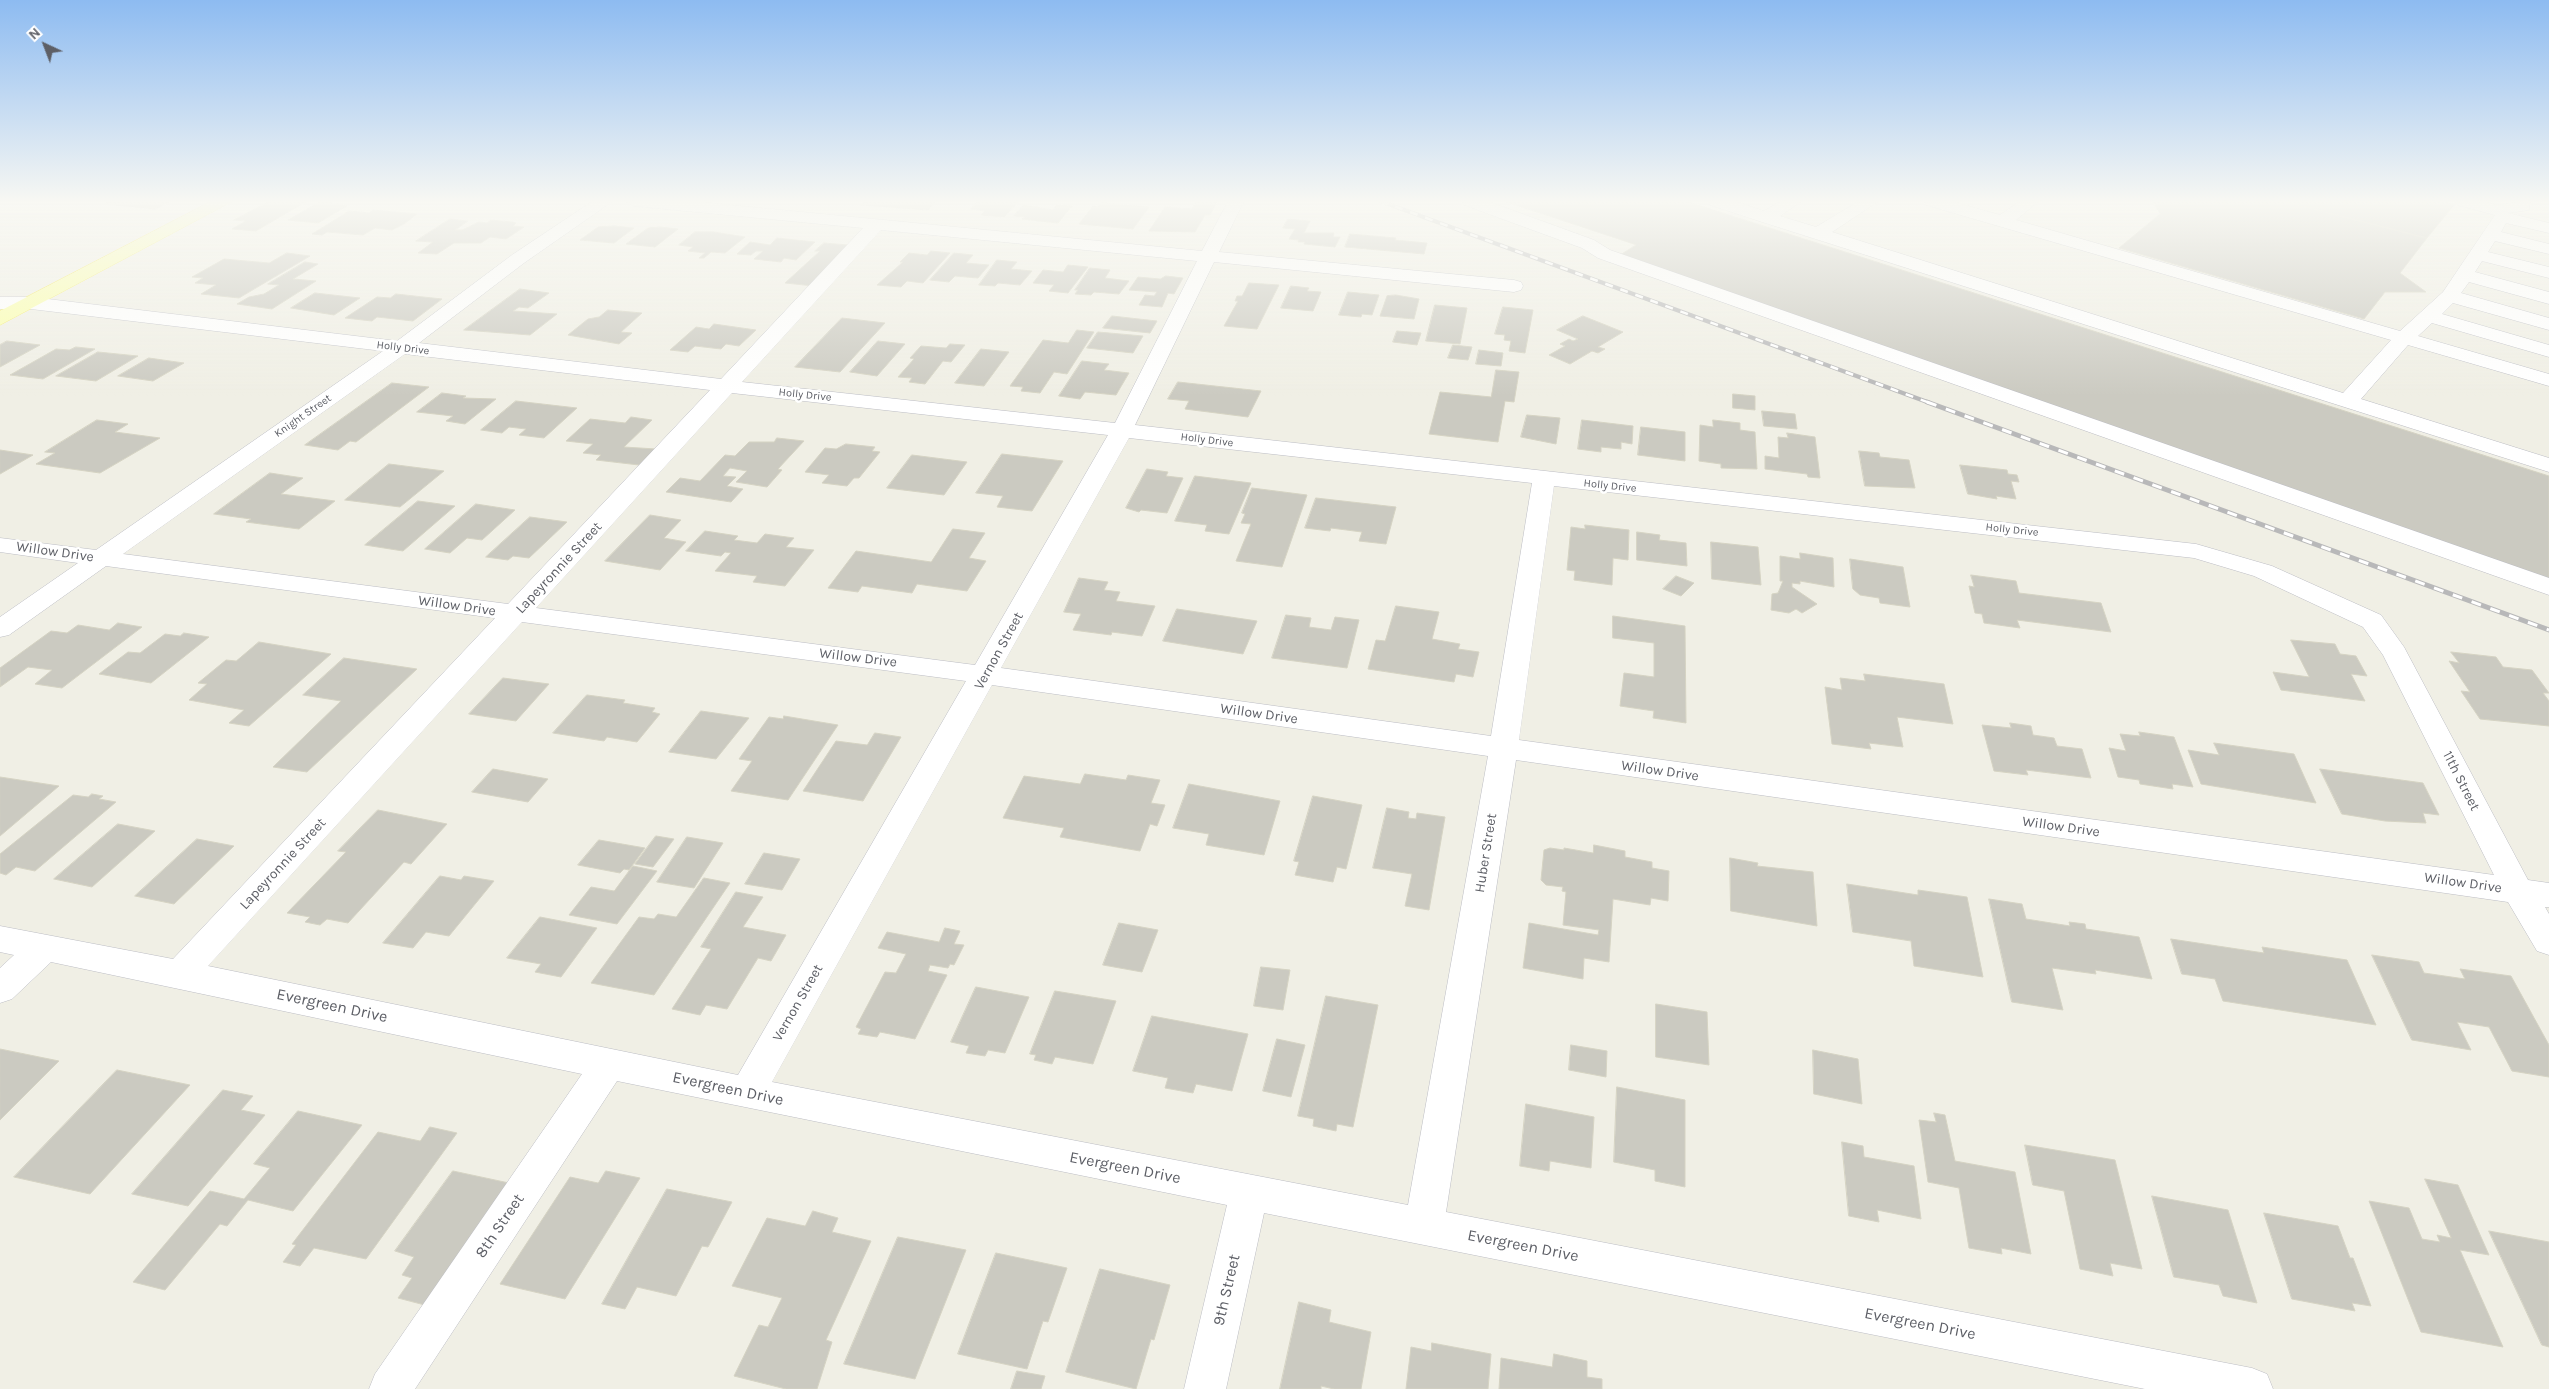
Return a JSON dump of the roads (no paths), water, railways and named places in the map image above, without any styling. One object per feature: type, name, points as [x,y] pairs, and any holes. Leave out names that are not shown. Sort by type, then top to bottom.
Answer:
[{"type":"main road","points":[[0,319],[102,266]]},
{"type":"street","name":"Knight Street","points":[[0,629],[98,558],[400,348],[510,266]]},
{"type":"street","name":"Lapeyronnie Street","points":[[180,974],[838,266]]},
{"type":"street","name":"Vernon Street","points":[[747,1093],[1122,430],[1205,266]]},
{"type":"street","points":[[1310,266],[1514,286]]},
{"type":"street","points":[[1638,266],[2549,587]]},
{"type":"street","points":[[1922,266],[2549,464]]},
{"type":"street","points":[[2154,266],[2549,380]]},
{"type":"street","points":[[2348,400],[2404,338],[2450,296],[2470,266]]},
{"type":"street","points":[[2525,266],[2549,272]]},
{"type":"street","points":[[2464,275],[2549,298]]},
{"type":"street","points":[[2450,296],[2549,324]]},
{"type":"street","name":"Holly Drive","points":[[0,302],[31,303],[726,386],[2196,551],[2263,571],[2372,621]]},
{"type":"street","points":[[2429,316],[2549,351]]},
{"type":"street","name":"Huber Street","points":[[1424,1227],[1502,750],[1544,478]]},
{"type":"street","name":"Willow Drive","points":[[0,545],[985,675],[1502,750],[2549,895]]},
{"type":"street","name":"11th Street","points":[[2372,621],[2395,653],[2518,891],[2549,942]]},
{"type":"street","name":"Evergreen Drive","points":[[0,939],[180,974],[747,1093],[2252,1389]]},
{"type":"street","points":[[0,990],[44,948]]},
{"type":"street","name":"8th Street","points":[[390,1389],[609,1064]]},
{"type":"street","name":"9th Street","points":[[1204,1389],[1249,1192]]},
{"type":"railway","points":[[1556,266],[1930,403]]},
{"type":"railway","points":[[1927,402],[2549,630]]}]
